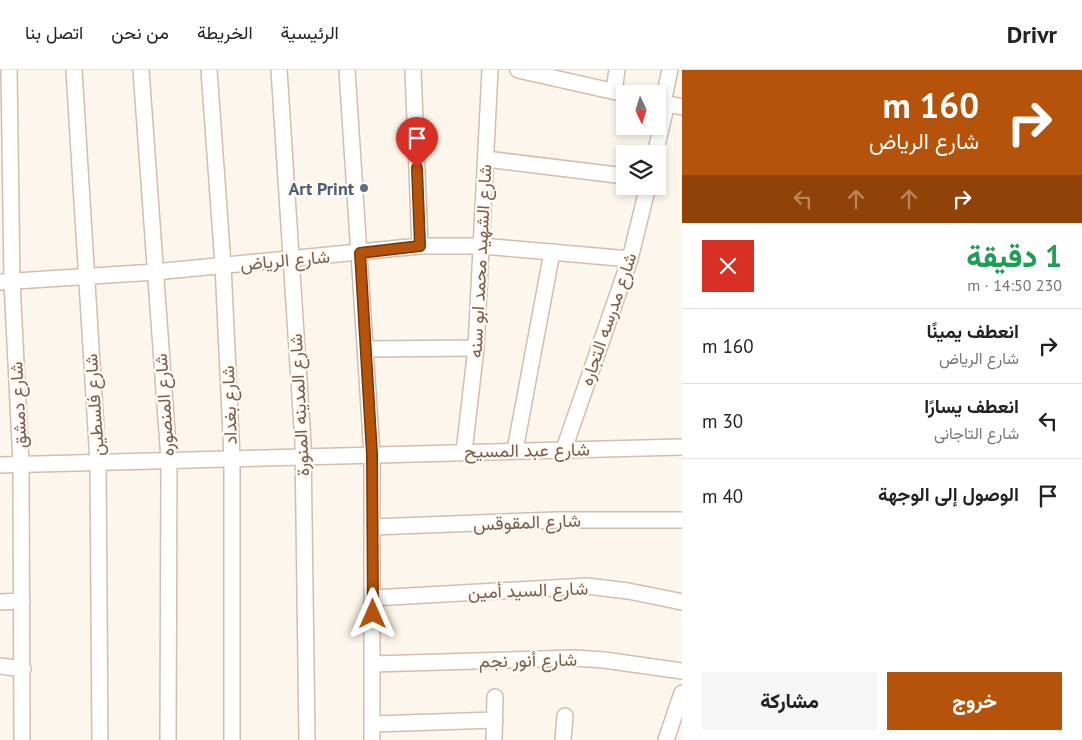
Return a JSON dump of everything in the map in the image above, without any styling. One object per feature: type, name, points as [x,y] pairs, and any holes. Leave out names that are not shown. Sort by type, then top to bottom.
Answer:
[{"type":"street","name":"شارع دمشق","points":[[9,70],[6,282],[21,464],[22,740]]},
{"type":"street","name":"شارع فلسطين","points":[[74,70],[98,462],[100,740]]},
{"type":"street","name":"شارع المنصوره","points":[[141,70],[169,460],[168,740]]},
{"type":"street","name":"شارع بغداد","points":[[209,70],[223,265],[232,458],[232,740]]},
{"type":"street","name":"شارع المدينه المنورة","points":[[279,70],[303,456],[307,740]]},
{"type":"street","points":[[347,70],[372,454],[372,740]]},
{"type":"street","points":[[413,70],[420,246]]},
{"type":"street","name":"شارع الشهيد محمد ابو سنه","points":[[464,452],[476,348],[490,70]]},
{"type":"street","points":[[518,70],[616,92]]},
{"type":"street","points":[[617,70],[618,85]]},
{"type":"street","points":[[657,145],[668,104],[670,70]]},
{"type":"street","points":[[486,159],[616,175]]},
{"type":"street","name":"شارع مدرسه التجاره","points":[[564,449],[630,259],[646,195]]},
{"type":"street","name":"شارع الرياض","points":[[6,282],[155,272],[420,246],[482,246],[630,259]]},
{"type":"street","points":[[515,450],[552,252]]},
{"type":"street","points":[[366,349],[476,348]]},
{"type":"street","name":"شارع عبد المسيح","points":[[0,465],[682,446]]},
{"type":"street","name":"شارع المقوقس","points":[[372,527],[557,520],[682,520]]},
{"type":"street","name":"شارع السيد أمين","points":[[373,598],[587,586],[628,591],[682,602]]},
{"type":"street","points":[[0,602],[22,602]]},
{"type":"street","name":"شارع أنور نجم","points":[[373,664],[574,658],[604,660],[682,671]]},
{"type":"street","points":[[0,666],[23,669]]},
{"type":"street","points":[[673,733],[682,693]]},
{"type":"street","points":[[494,740],[495,697]]},
{"type":"street","points":[[563,740],[565,716]]},
{"type":"street","points":[[373,724],[495,720]]},
{"type":"place","name":"Art Print","points":[[364,188]]},
{"type":"route","points":[[373,614],[372,454],[360,253],[420,246],[417,168]]}]
